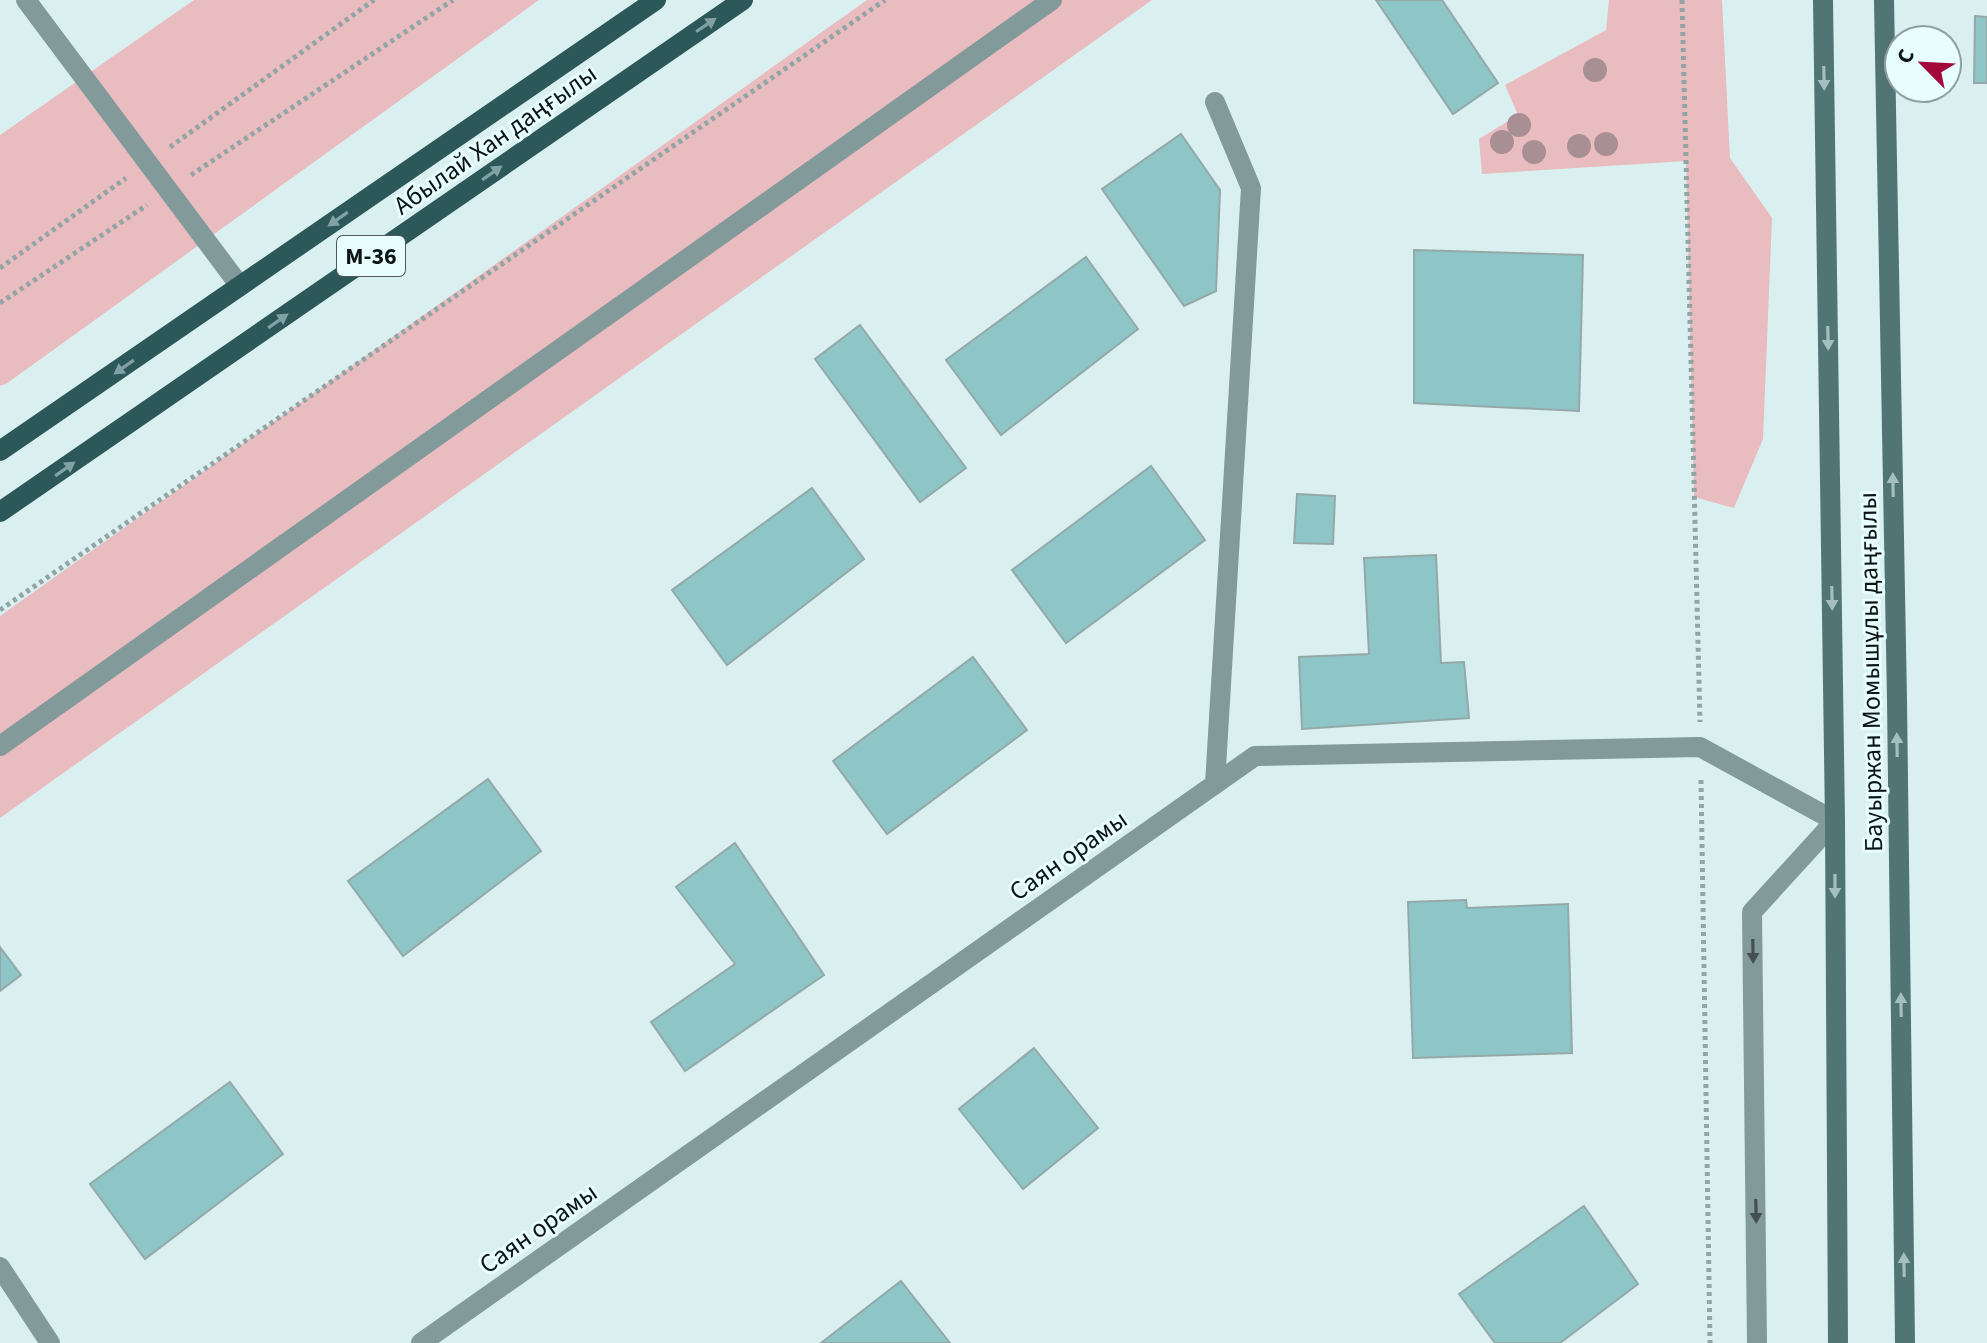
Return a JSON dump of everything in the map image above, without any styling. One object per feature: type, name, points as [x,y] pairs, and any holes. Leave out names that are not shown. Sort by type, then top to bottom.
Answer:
[{"type":"main road","name":"Абылай Хан даңғылы","points":[[0,451],[656,0]]},
{"type":"main road","name":"Абылай Хан даңғылы","points":[[0,512],[743,0]]},
{"type":"main road","name":"Бауыржан Момышұлы даңғылы","points":[[1823,0],[1835,821],[1838,1343]]},
{"type":"main road","name":"Бауыржан Момышұлы даңғылы","points":[[1884,0],[1905,1343]]},
{"type":"main road","points":[[0,441],[33,429]]},
{"type":"street","points":[[26,0],[240,286]]},
{"type":"street","points":[[0,746],[1052,0]]},
{"type":"street","points":[[1215,102],[1251,188],[1215,784]]},
{"type":"street","name":"Саян орамы","points":[[421,1343],[1255,756],[1700,747],[1835,821]]},
{"type":"street","points":[[1757,1343],[1752,912],[1835,821]]},
{"type":"street","points":[[0,1267],[50,1343]]},
{"type":"path","points":[[0,268],[374,0]]},
{"type":"path","points":[[0,303],[453,0]]},
{"type":"path","points":[[0,610],[885,0]]},
{"type":"path","points":[[1682,0],[1700,747],[1710,1343]]},
{"type":"shaded area","points":[[194,0],[539,0],[0,386],[0,135]]},
{"type":"shaded area","points":[[867,0],[1152,0],[0,818],[0,616]]},
{"type":"shaded area","points":[[1609,0],[1722,0],[1730,158],[1772,218],[1763,439],[1734,508],[1694,497],[1686,161],[1482,174],[1479,139],[1518,115],[1505,85],[1606,30]]},
{"type":"building","points":[[1376,0],[1442,0],[1498,83],[1453,114]]},
{"type":"building","points":[[1975,16],[1987,17],[1987,83],[1974,83]]},
{"type":"building","points":[[1181,134],[1220,190],[1216,291],[1184,306],[1102,189]]},
{"type":"building","points":[[1414,250],[1583,255],[1579,411],[1414,403]]},
{"type":"building","points":[[1086,257],[1138,329],[1001,435],[946,360]]},
{"type":"building","points":[[860,325],[966,468],[920,502],[815,359]]},
{"type":"building","points":[[1151,466],[1205,540],[1066,643],[1012,570]]},
{"type":"building","points":[[812,488],[864,559],[727,665],[672,590]]},
{"type":"building","points":[[1297,494],[1335,496],[1333,544],[1294,543]]},
{"type":"building","points":[[1436,555],[1441,663],[1464,662],[1469,718],[1302,729],[1299,657],[1369,654],[1364,558]]},
{"type":"building","points":[[973,657],[1027,730],[887,834],[833,761]]},
{"type":"building","points":[[488,779],[541,851],[403,956],[348,881]]},
{"type":"building","points":[[735,843],[824,975],[685,1071],[651,1022],[735,964],[676,887]]},
{"type":"building","points":[[1466,900],[1467,908],[1568,904],[1572,1053],[1413,1058],[1408,902]]},
{"type":"building","points":[[0,947],[21,975],[0,991]]},
{"type":"building","points":[[1034,1048],[1098,1128],[1023,1189],[959,1109]]},
{"type":"building","points":[[230,1082],[283,1154],[145,1259],[90,1184]]},
{"type":"building","points":[[1584,1206],[1638,1284],[1560,1343],[1495,1343],[1459,1294]]},
{"type":"building","points":[[901,1281],[950,1343],[821,1343]]}]
